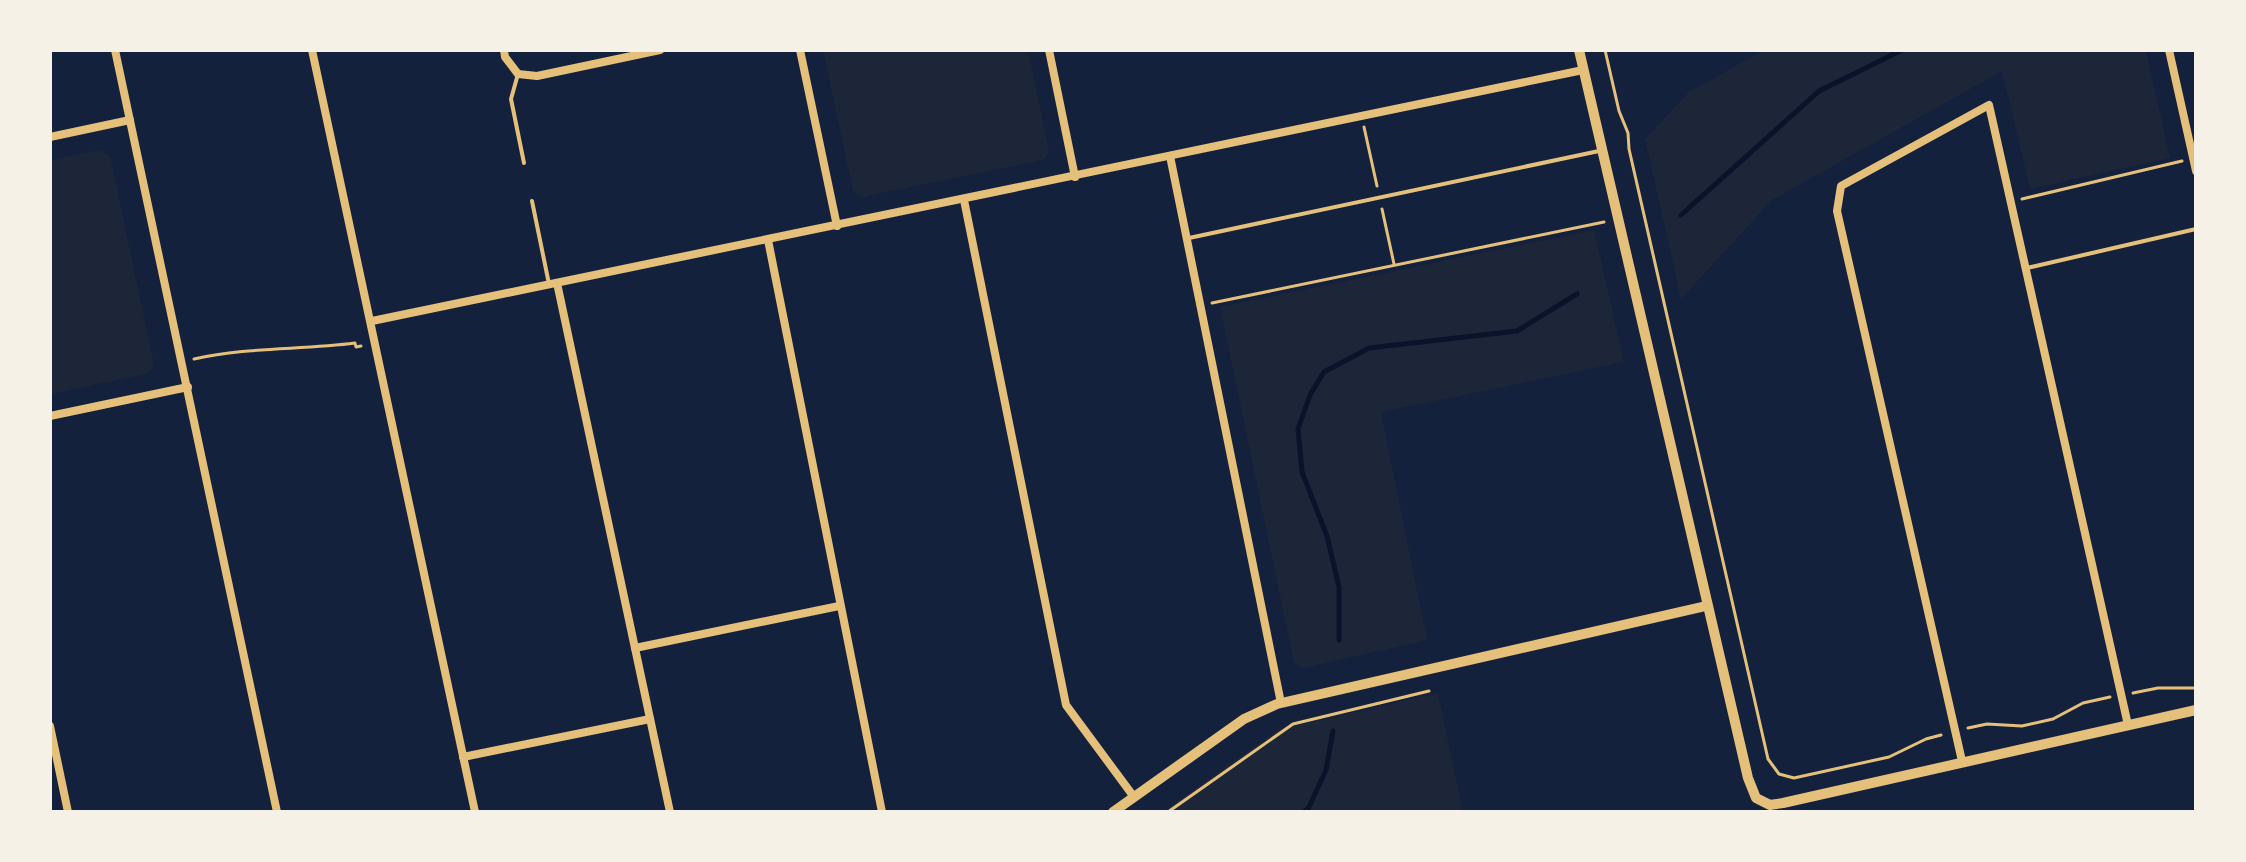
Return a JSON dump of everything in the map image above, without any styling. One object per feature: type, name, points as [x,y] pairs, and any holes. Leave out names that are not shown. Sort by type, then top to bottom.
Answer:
[{"type":"street","points":[[115,50],[277,812]]},
{"type":"street","points":[[312,50],[475,812]]},
{"type":"street","points":[[504,50],[505,57],[518,74],[537,76],[660,50]]},
{"type":"street","points":[[800,50],[837,226]]},
{"type":"street","points":[[1049,50],[1075,177]]},
{"type":"street","points":[[1579,50],[1706,606],[1748,778],[1756,798],[1770,805],[1783,803],[2196,710]]},
{"type":"street","points":[[2169,50],[2196,171]]},
{"type":"street","points":[[372,321],[1583,70]]},
{"type":"street","points":[[1962,761],[1837,211],[1841,186],[1989,105],[2128,725]]},
{"type":"street","points":[[50,137],[130,120]]},
{"type":"street","points":[[1170,156],[1281,703]]},
{"type":"street","points":[[964,200],[1066,705],[1134,797]]},
{"type":"street","points":[[768,240],[882,812]]},
{"type":"street","points":[[553,284],[670,812]]},
{"type":"street","points":[[50,416],[188,387]]},
{"type":"street","points":[[635,648],[839,606]]},
{"type":"street","points":[[1113,812],[1244,719],[1281,703],[1706,606]]},
{"type":"street","points":[[463,757],[650,719]]},
{"type":"street","points":[[50,726],[68,812]]},
{"type":"lane","points":[[518,74],[511,99],[524,163]]},
{"type":"lane","points":[[1187,238],[1600,151]]},
{"type":"lane","points":[[532,201],[553,284]]},
{"type":"lane","points":[[2025,269],[2196,229]]},
{"type":"path","points":[[1605,50],[1619,111],[1628,133],[1629,149],[1768,759],[1779,774],[1794,778],[1889,757],[1926,739],[1955,731],[1987,724],[2022,726],[2053,719],[2083,703],[2121,695],[2158,688],[2196,688]]},
{"type":"path","points":[[2010,201],[2193,159]]},
{"type":"path","points":[[1200,305],[1618,220]]},
{"type":"path","points":[[182,361],[237,351],[355,343],[356,347],[376,343]]},
{"type":"path","points":[[1168,812],[1293,724],[1429,691]]},
{"type":"shaded area","points":[[823,50],[1028,50],[1049,151],[1043,160],[862,197],[853,191]]},
{"type":"shaded area","points":[[1764,50],[2146,50],[2170,158],[2030,189],[2002,71],[1772,200],[1681,299],[1645,139],[1689,92]]},
{"type":"shaded area","points":[[100,150],[110,156],[154,364],[147,374],[50,394],[50,160]]},
{"type":"shaded area","points":[[1594,230],[1624,362],[1381,412],[1427,640],[1303,668],[1294,663],[1220,307]]},
{"type":"shaded area","points":[[1438,693],[1463,812],[1162,812],[1278,730]]},
{"type":"waterway","points":[[1681,215],[1819,91],[1902,50]]},
{"type":"waterway","points":[[1339,640],[1339,587],[1327,536],[1302,472],[1298,429],[1310,395],[1324,372],[1369,348],[1517,331],[1577,294]]},
{"type":"waterway","points":[[1303,812],[1308,809],[1326,770],[1333,731]]}]
